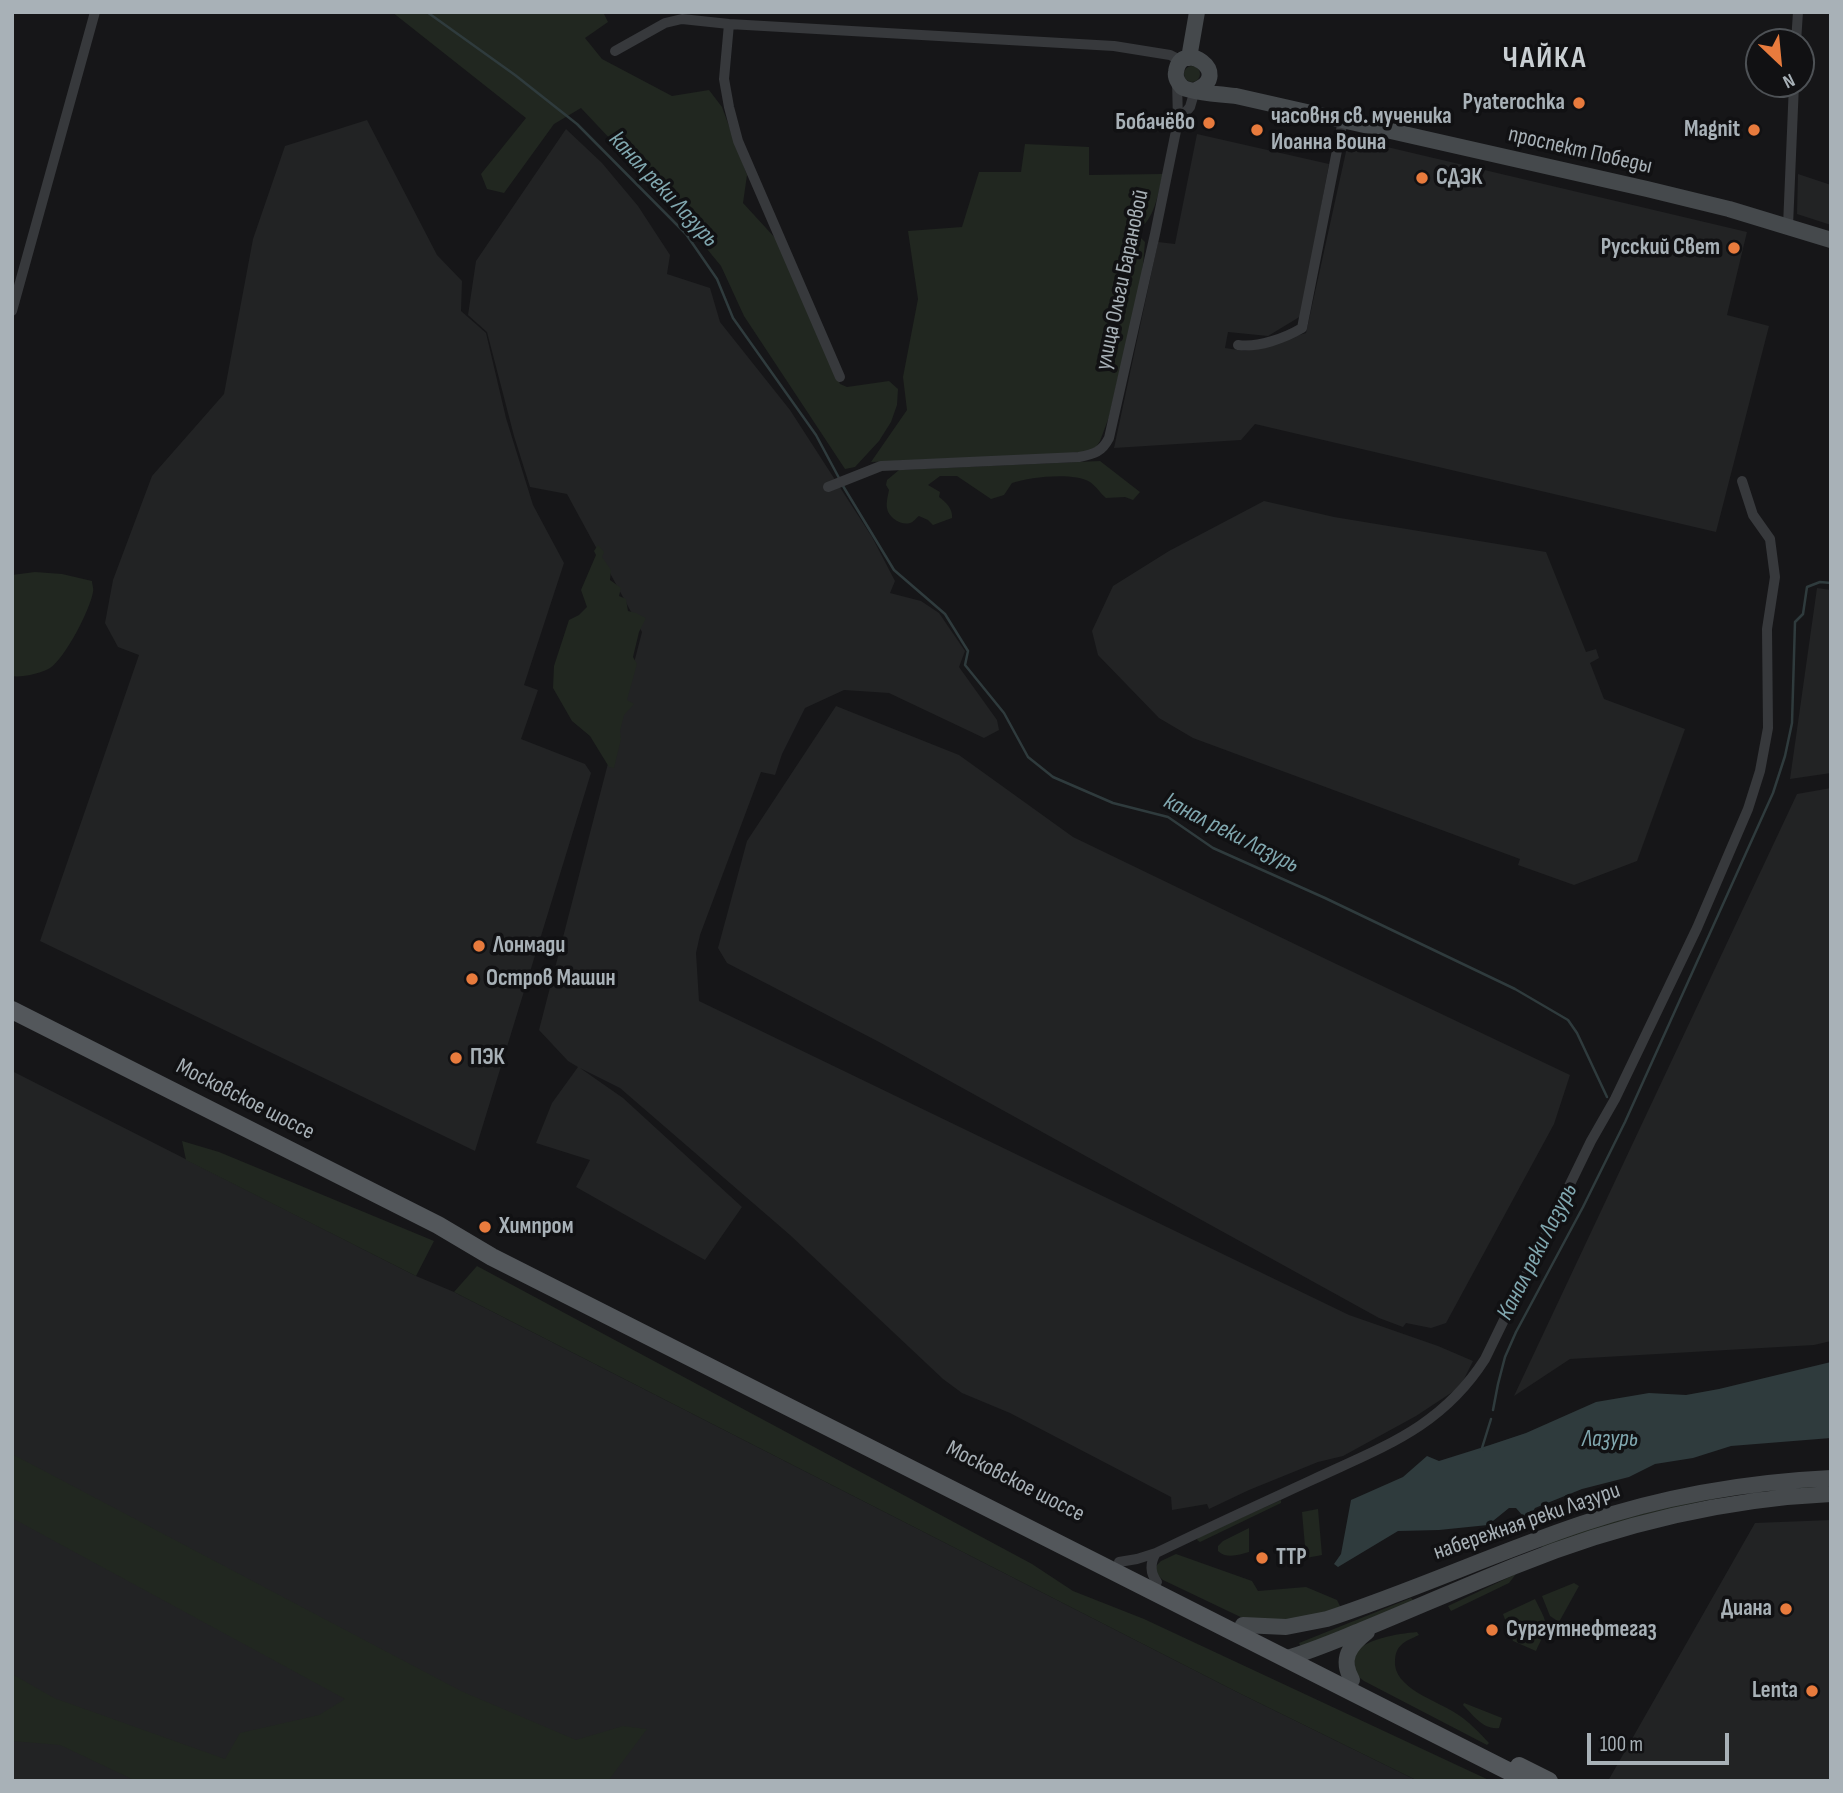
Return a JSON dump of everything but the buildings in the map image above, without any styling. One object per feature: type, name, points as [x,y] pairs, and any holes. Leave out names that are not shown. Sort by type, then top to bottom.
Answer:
[{"type":"main road","points":[[1186,60],[1196,19]]},
{"type":"main road","points":[[1196,19],[1196,38],[1208,67],[1207,82],[1196,90]]},
{"type":"main road","points":[[1177,79],[1177,68],[1186,60],[1198,58],[1220,83],[1236,96]]},
{"type":"main road","name":"проспект Победы","points":[[1177,79],[1183,88],[1236,96],[1647,189],[1831,240]]},
{"type":"main road","name":"Московское шоссе","points":[[12,1010],[456,1234],[505,1264],[1294,1656],[1528,1781]]},
{"type":"main road","name":"Московское шоссе","points":[[456,1234],[497,1248],[555,1276],[1244,1625],[1294,1656],[1352,1681],[1549,1781]]},
{"type":"main road","name":"набережная реки Лазури","points":[[1244,1625],[1275,1628],[1317,1622],[1420,1585],[1513,1558],[1598,1519],[1678,1498],[1759,1484],[1831,1478]]},
{"type":"main road","name":"набережная реки Лазури","points":[[1539,1548],[1680,1514],[1766,1499],[1831,1494]]},
{"type":"main road","name":"набережная реки Лазури","points":[[1294,1656],[1427,1603],[1513,1558]]},
{"type":"main road","points":[[1420,1585],[1427,1603]]},
{"type":"main road","points":[[1352,1681],[1347,1664],[1349,1650],[1376,1624]]},
{"type":"street","points":[[12,311],[95,12]]},
{"type":"street","points":[[615,51],[665,23],[682,19],[729,24],[1105,45],[1186,60]]},
{"type":"street","points":[[729,24],[724,79],[738,141],[840,377]]},
{"type":"street","name":"улица Ольги Барановой","points":[[828,487],[881,466],[1079,457],[1091,455],[1104,447],[1109,438],[1156,234],[1178,121],[1177,79]]},
{"type":"street","name":"улица Ольги Барановой","points":[[1178,121],[1190,107],[1196,90]]},
{"type":"street","points":[[1788,226],[1793,98]]},
{"type":"street","points":[[1238,345],[1247,346],[1269,341],[1290,335],[1302,328],[1343,120]]},
{"type":"street","points":[[1119,1562],[1156,1553],[1380,1450],[1430,1420],[1465,1387],[1485,1359],[1697,928],[1748,809],[1760,771],[1768,728],[1767,629],[1775,577],[1770,539],[1753,515],[1742,481]]},
{"type":"street","points":[[1156,1553],[1151,1568],[1157,1582]]},
{"type":"shaded area","points":[[392,12],[603,12],[608,22],[585,38],[602,59],[672,96],[709,90],[722,107],[747,175],[743,203],[777,240],[840,384],[847,387],[889,381],[898,389],[897,405],[891,422],[879,441],[855,467],[845,469],[744,316],[721,266],[661,193],[581,108],[554,124],[504,193],[487,189],[481,174],[526,118]]},
{"type":"shaded area","points":[[1192,66],[1198,68],[1198,80],[1192,82],[1186,80],[1184,74],[1186,68]]},
{"type":"shaded area","points":[[367,120],[437,255],[462,281],[461,311],[486,333],[506,418],[533,505],[564,563],[524,685],[538,690],[521,739],[585,764],[591,773],[475,1151],[40,941],[139,655],[118,647],[105,623],[113,580],[152,476],[224,394],[253,239],[285,146]]},
{"type":"shaded area","points":[[566,129],[602,163],[638,206],[670,255],[667,274],[710,288],[720,322],[790,410],[872,537],[895,581],[890,593],[921,601],[939,613],[965,651],[959,667],[997,720],[999,730],[984,738],[889,693],[844,690],[805,708],[782,754],[775,775],[761,772],[700,935],[696,953],[699,1001],[1349,1315],[1473,1361],[1460,1387],[1416,1416],[1343,1456],[1318,1462],[1209,1509],[1207,1504],[1172,1510],[1171,1497],[1010,1413],[962,1393],[943,1379],[790,1235],[620,1088],[580,1068],[623,1098],[742,1207],[705,1260],[576,1187],[590,1160],[536,1143],[552,1103],[578,1067],[568,1061],[539,1030],[642,632],[567,494],[530,487],[487,332],[468,315],[476,261]]},
{"type":"shaded area","points":[[1197,134],[1329,164],[1301,316],[1268,336],[1228,332],[1225,348],[1245,351],[1306,333],[1349,138],[1747,232],[1727,315],[1769,326],[1716,532],[1255,424],[1241,440],[1114,448],[1158,242],[1175,244]]},
{"type":"shaded area","points":[[1025,144],[1089,147],[1089,175],[1163,174],[1152,214],[1136,230],[1145,242],[1142,275],[1109,417],[1100,441],[1096,447],[1085,453],[871,462],[907,410],[903,377],[918,299],[908,231],[962,227],[979,172],[1021,172]]},
{"type":"shaded area","points":[[1798,174],[1831,185],[1831,225],[1797,214]]},
{"type":"shaded area","points":[[1100,461],[1140,492],[1133,500],[1125,497],[1106,498],[1090,482],[1063,476],[1040,477],[1012,483],[1004,495],[991,499],[957,476],[940,476],[928,485],[940,492],[939,497],[948,506],[952,518],[933,525],[919,516],[906,524],[892,517],[887,508],[887,480],[899,470]]},
{"type":"shaded area","points":[[1264,501],[1334,517],[1546,552],[1586,652],[1596,649],[1599,658],[1590,663],[1604,699],[1685,729],[1637,861],[1574,885],[1518,865],[1520,859],[1193,738],[1159,718],[1098,655],[1092,631],[1113,586],[1169,551]]},
{"type":"shaded area","points":[[598,545],[611,570],[610,580],[621,588],[619,596],[626,599],[628,611],[646,618],[639,632],[633,657],[637,664],[627,700],[634,704],[624,715],[614,768],[609,767],[590,736],[572,721],[553,688],[554,666],[569,620],[587,607],[581,590]]},
{"type":"shaded area","points":[[35,572],[62,574],[92,581],[93,592],[76,633],[56,663],[37,673],[12,676],[12,575]]},
{"type":"shaded area","points":[[1817,588],[1831,590],[1831,773],[1790,779]]},
{"type":"shaded area","points":[[836,706],[959,755],[1073,837],[1570,1075],[1554,1124],[1446,1323],[1431,1328],[1406,1323],[1403,1327],[1379,1318],[881,1043],[727,963],[718,948],[747,841]]},
{"type":"shaded area","points":[[1831,788],[1831,1341],[1814,1345],[1570,1359],[1514,1396],[1797,794]]},
{"type":"shaded area","points":[[12,1071],[416,1276],[454,1292],[1241,1694],[1418,1781],[12,1781]]},
{"type":"shaded area","points":[[182,1141],[219,1152],[434,1241],[416,1276],[186,1160]]},
{"type":"shaded area","points":[[477,1266],[1032,1564],[1073,1591],[1144,1619],[1491,1781],[1418,1781],[1241,1694],[454,1292]]},
{"type":"shaded area","points":[[12,1454],[461,1691],[576,1740],[623,1726],[647,1729],[608,1781],[136,1781],[60,1745],[12,1741],[12,1674],[54,1698],[225,1759],[240,1733],[319,1715],[345,1699],[12,1518]]},
{"type":"shaded area","points":[[1831,1483],[1831,1487],[1769,1491],[1707,1500],[1636,1519],[1545,1549],[1542,1547],[1596,1526],[1711,1496]]},
{"type":"shaded area","points":[[1281,1500],[1281,1503],[1200,1542],[1197,1540],[1198,1537]]},
{"type":"shaded area","points":[[1318,1509],[1322,1555],[1306,1558],[1302,1512]]},
{"type":"shaded area","points":[[1831,1520],[1831,1781],[1608,1781],[1755,1523]]},
{"type":"shaded area","points":[[1249,1528],[1249,1552],[1229,1556],[1218,1551],[1218,1546],[1223,1541]]},
{"type":"shaded area","points":[[1176,1554],[1252,1581],[1258,1591],[1306,1587],[1337,1600],[1341,1608],[1295,1620],[1251,1622],[1163,1580],[1155,1573],[1155,1567],[1161,1561]]},
{"type":"shaded area","points":[[1516,1574],[1509,1583],[1451,1611],[1448,1606]]},
{"type":"shaded area","points":[[1574,1583],[1579,1586],[1559,1622],[1550,1616],[1542,1596]]},
{"type":"shaded area","points":[[1411,1598],[1412,1602],[1301,1647],[1299,1643]]},
{"type":"shaded area","points":[[1535,1599],[1546,1625],[1536,1651],[1513,1641],[1503,1614]]},
{"type":"shaded area","points":[[1417,1632],[1419,1635],[1402,1644],[1397,1650],[1396,1670],[1408,1686],[1465,1720],[1489,1743],[1487,1745],[1356,1675],[1353,1655],[1359,1649],[1382,1638]]},
{"type":"shaded area","points":[[1464,1703],[1502,1718],[1499,1728],[1483,1724]]},
{"type":"water","name":"Лазурь","points":[[1831,1362],[1831,1438],[1731,1446],[1693,1458],[1655,1464],[1629,1477],[1582,1489],[1535,1508],[1530,1516],[1523,1516],[1516,1508],[1509,1508],[1488,1525],[1398,1531],[1338,1567],[1334,1564],[1341,1554],[1351,1500],[1403,1477],[1427,1456],[1439,1461],[1490,1445],[1526,1433],[1596,1402],[1649,1393],[1686,1395]]},
{"type":"waterway","name":"канал реки Лазурь","points":[[427,12],[515,75],[577,124],[686,234],[717,279],[733,318],[816,435],[839,478]]},
{"type":"waterway","name":"канал реки Лазурь","points":[[843,486],[894,570],[945,614],[968,651],[965,665],[1004,713],[1028,757],[1053,777],[1113,803],[1168,817],[1213,848],[1515,989],[1568,1020],[1577,1033],[1607,1097]]},
{"type":"waterway","name":"Канал реки Лазурь","points":[[1493,1410],[1505,1357],[1516,1332],[1625,1122],[1773,793],[1792,723],[1795,622],[1803,614],[1807,587],[1820,582],[1831,583]]},
{"type":"waterway","points":[[1483,1449],[1491,1419]]},
{"type":"place","name":"Pyaterochka","points":[[1579,103]]},
{"type":"place","name":"Бобачёво","points":[[1209,123]]},
{"type":"place","name":"часовня св. мученика Иоанна Воина","points":[[1257,130]]},
{"type":"place","name":"Magnit","points":[[1754,130]]},
{"type":"place","name":"СДЭК","points":[[1422,178]]},
{"type":"place","name":"Русский Свет","points":[[1734,248]]},
{"type":"place","name":"Лонмади","points":[[479,946]]},
{"type":"place","name":"Остров Машин","points":[[472,979]]},
{"type":"place","name":"ПЭК","points":[[456,1058]]},
{"type":"place","name":"Химпром","points":[[485,1227]]},
{"type":"place","name":"ТТР","points":[[1262,1558]]},
{"type":"place","name":"Диана","points":[[1786,1609]]},
{"type":"place","name":"Сургутнефтегаз","points":[[1492,1630]]},
{"type":"place","name":"Lenta","points":[[1812,1691]]},
{"type":"district","name":"ЧАЙКА","points":[[1545,59]]}]
